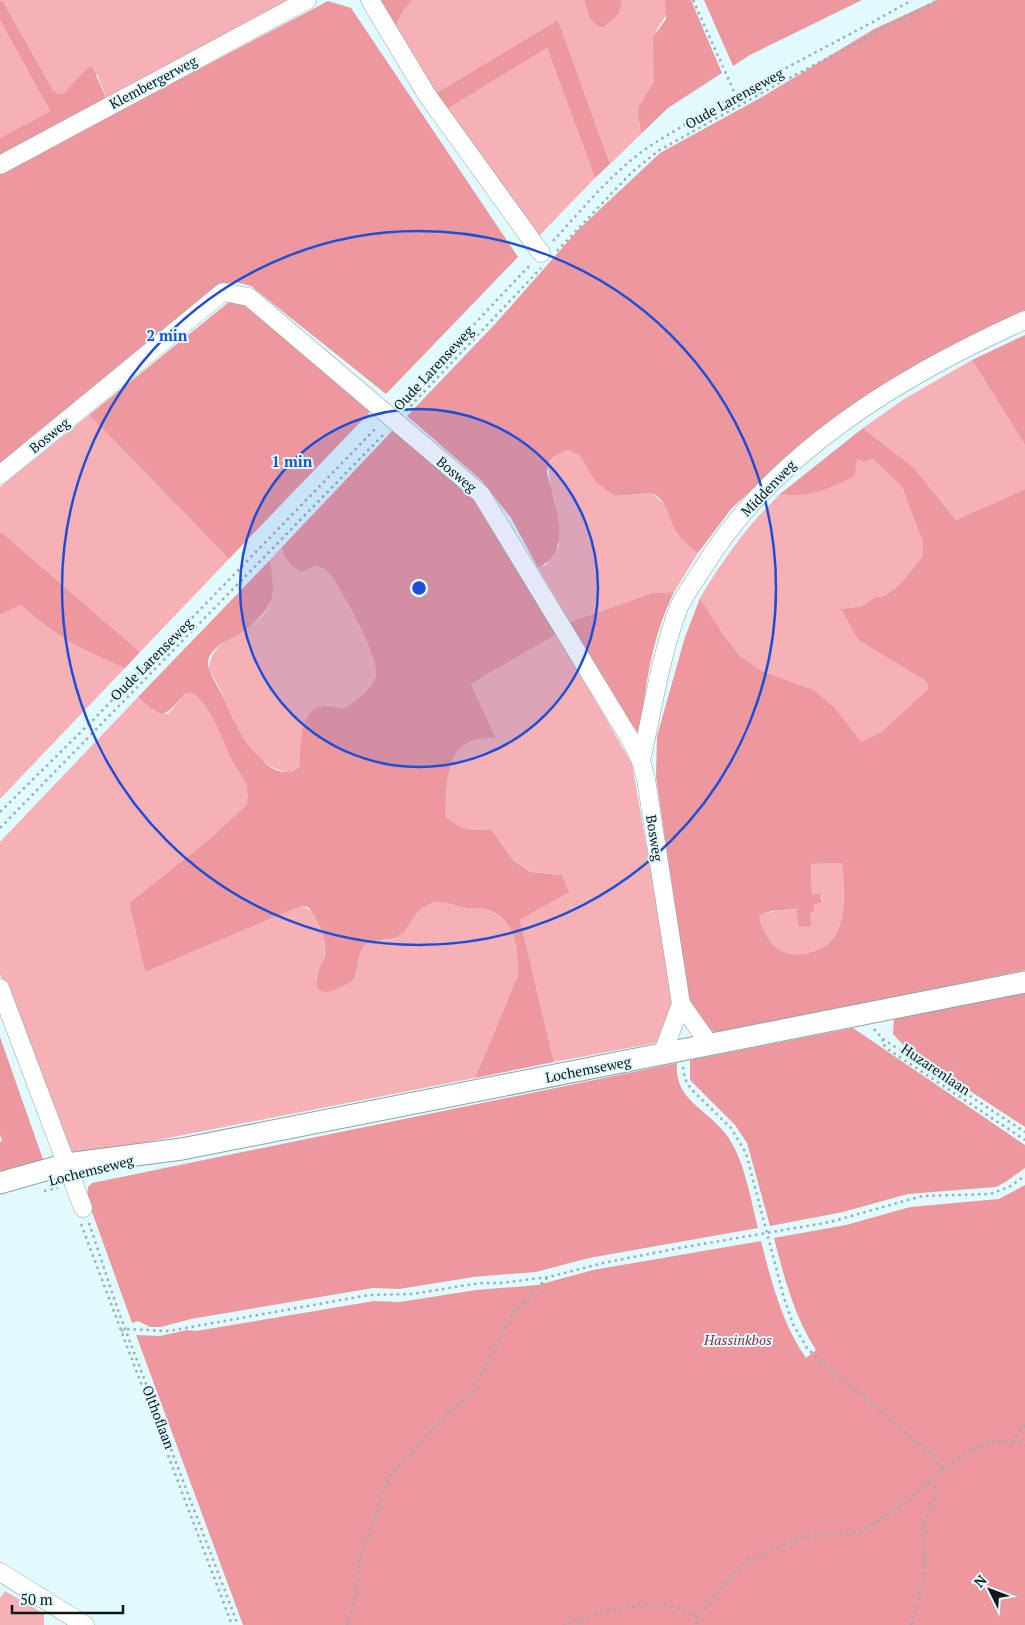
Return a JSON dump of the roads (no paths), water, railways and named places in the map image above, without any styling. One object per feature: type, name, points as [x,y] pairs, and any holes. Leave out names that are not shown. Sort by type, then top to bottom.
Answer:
[{"type":"main road","name":"Lochemseweg","points":[[0,1184],[1025,982]]},
{"type":"street","name":"Klembergerweg","points":[[0,165],[306,0]]},
{"type":"street","points":[[370,0],[427,95],[546,258]]},
{"type":"street","name":"Bosweg","points":[[0,475],[224,292],[249,297],[481,494],[630,739],[641,761],[681,1004],[710,1045]]},
{"type":"street","name":"Middenweg","points":[[641,761],[661,672],[680,606],[723,536],[782,470],[860,409],[984,338],[1025,320]]},
{"type":"street","points":[[0,988],[83,1208]]},
{"type":"street","name":"Bosweg","points":[[662,1055],[681,1004]]},
{"type":"street","points":[[0,1572],[62,1620],[85,1625]]},
{"type":"park label","name":"Hassinkbos","points":[[738,1339]]}]
